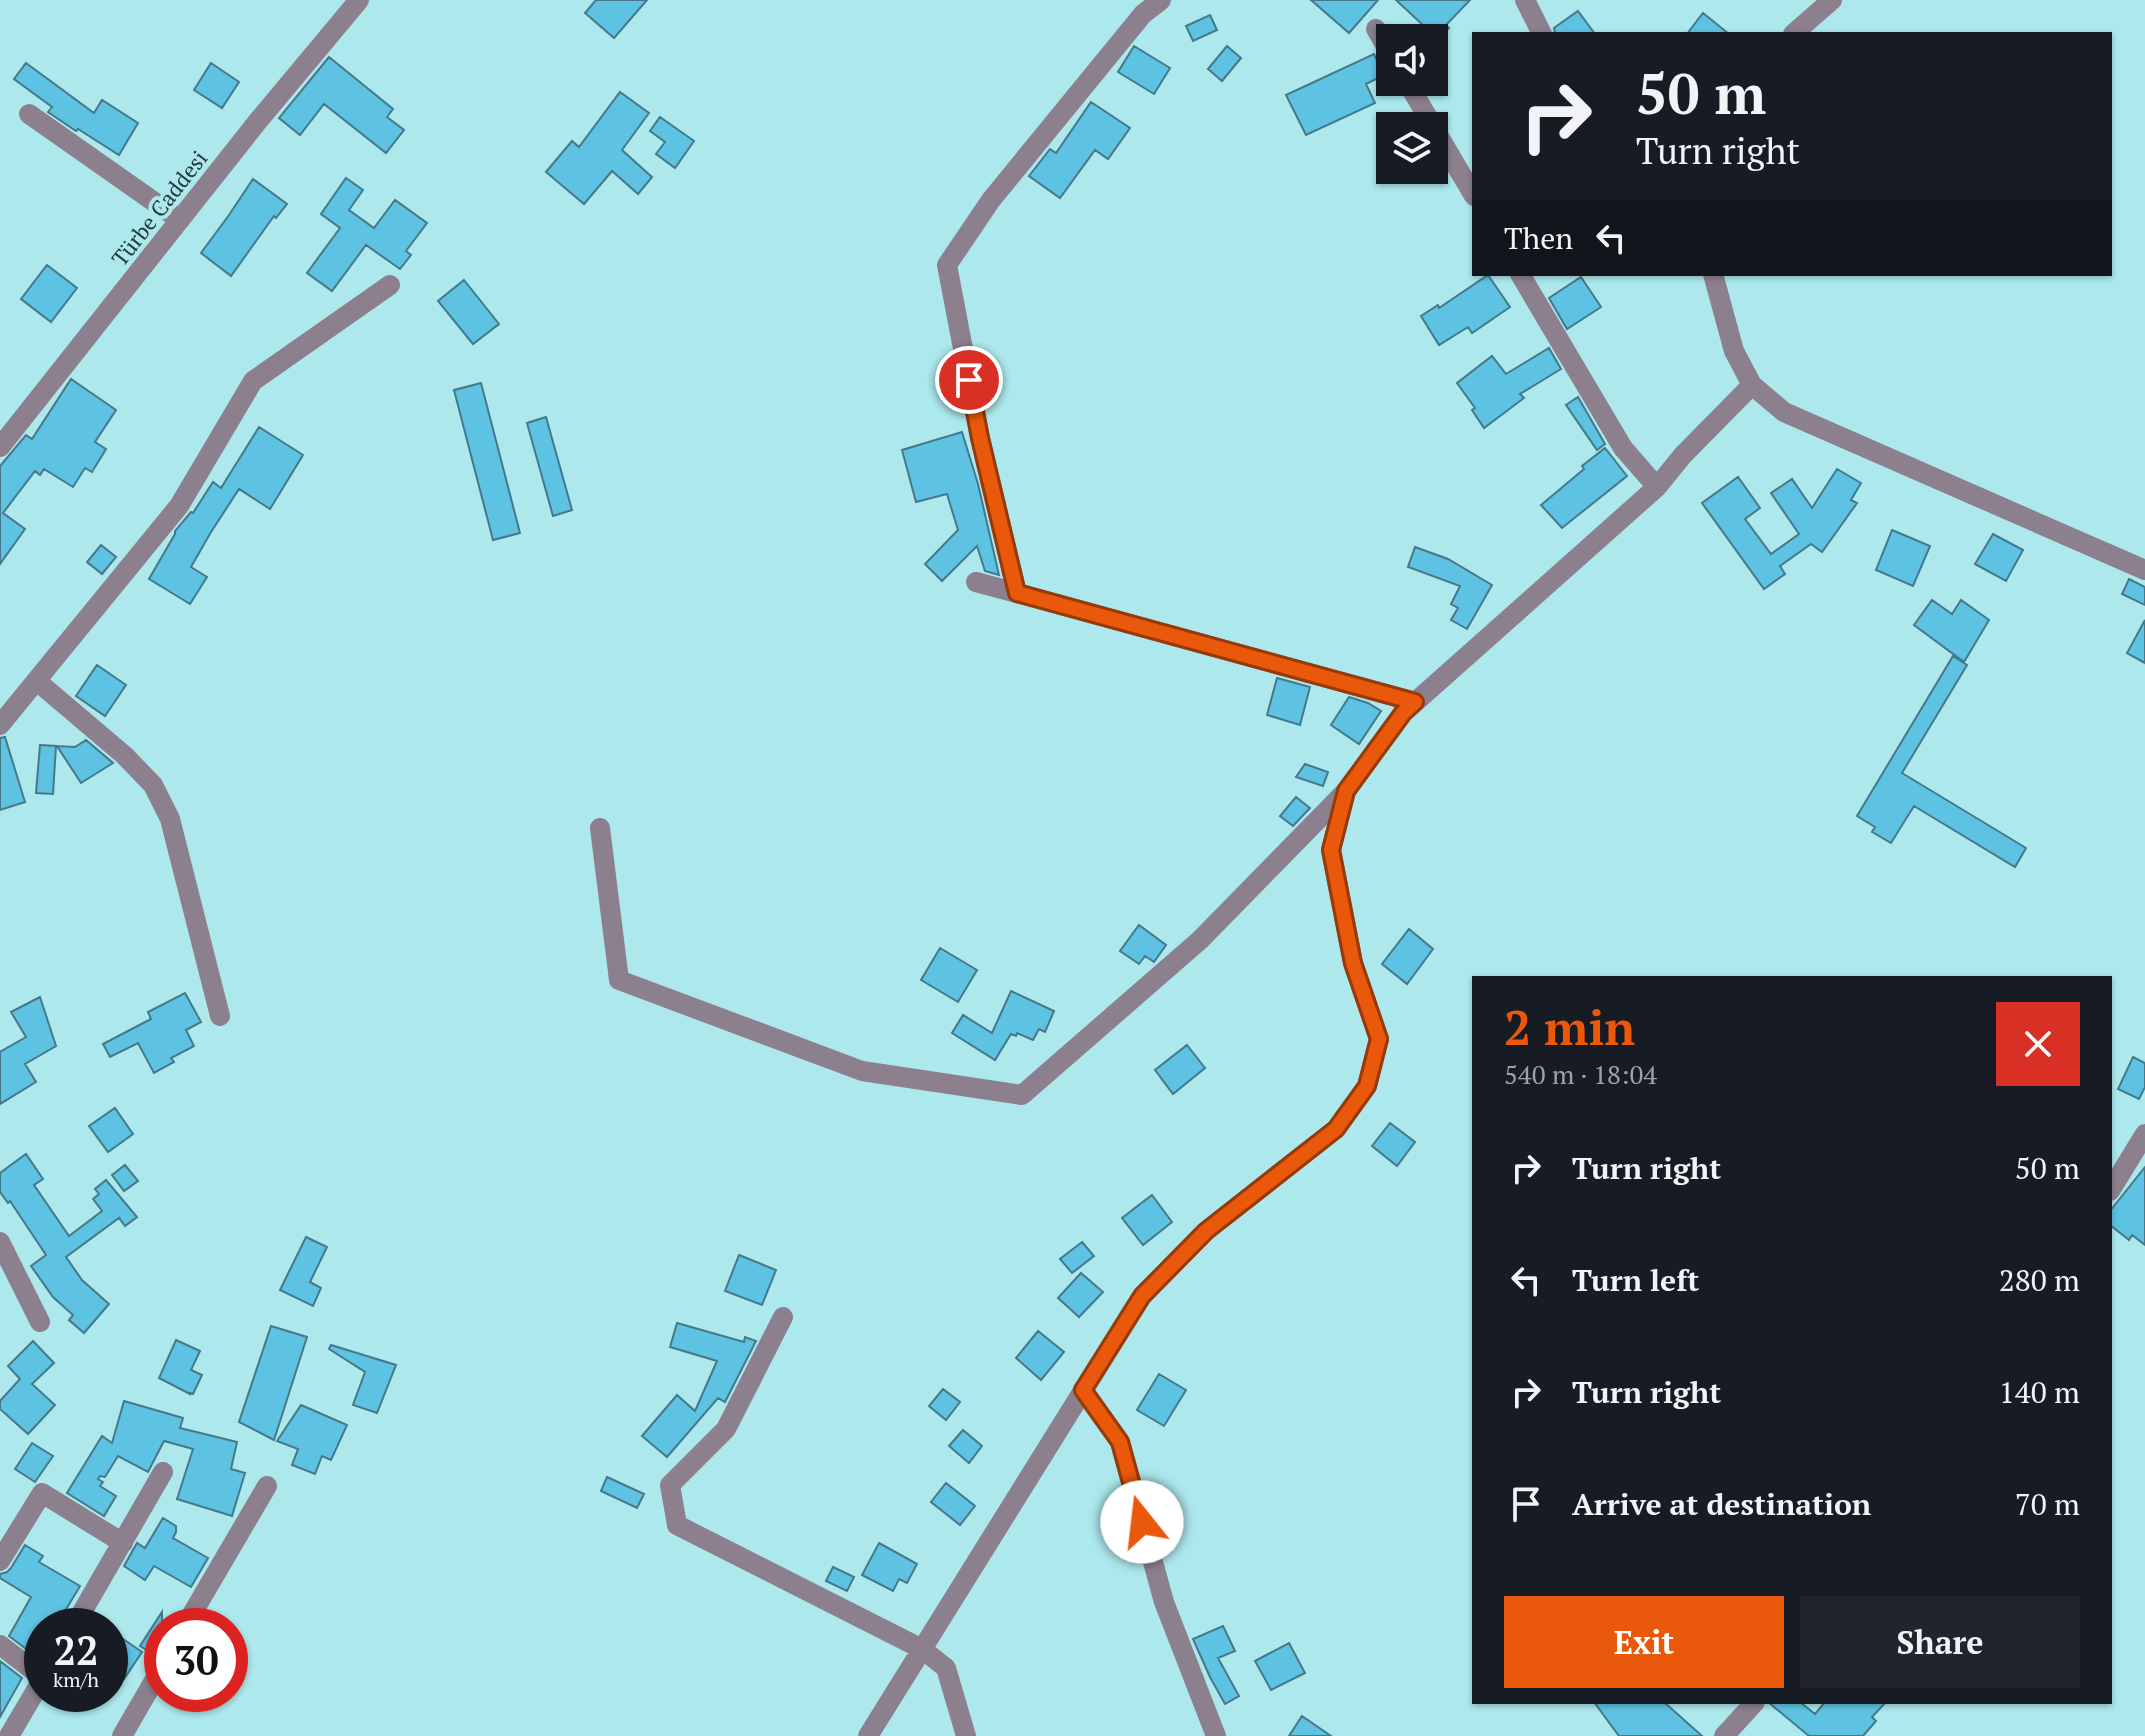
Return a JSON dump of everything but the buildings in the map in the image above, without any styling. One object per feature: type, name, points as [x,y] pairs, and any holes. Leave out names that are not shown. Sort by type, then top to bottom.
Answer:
[{"type":"street","name":"Türbe Caddesi","points":[[0,447],[359,0]]},
{"type":"street","points":[[1017,593],[980,438],[947,265],[991,200],[1143,14],[1161,0]]},
{"type":"street","points":[[1525,0],[1541,32]]},
{"type":"street","points":[[1795,32],[1832,0]]},
{"type":"street","points":[[29,114],[180,220]]},
{"type":"street","points":[[1448,152],[1472,193]]},
{"type":"street","points":[[1521,276],[1623,448],[1657,487]]},
{"type":"street","points":[[1714,276],[1734,351],[1752,385],[1784,412],[2145,570]]},
{"type":"street","points":[[0,725],[179,506],[253,381],[390,285]]},
{"type":"street","points":[[600,828],[619,980],[862,1071],[1022,1095],[1200,940],[1346,791],[1403,713],[1657,487],[1683,455],[1752,385]]},
{"type":"street","points":[[976,582],[1415,702]]},
{"type":"street","points":[[38,682],[124,755],[153,785],[170,819],[220,1016]]},
{"type":"street","points":[[868,1736],[1142,1296],[1206,1231],[1336,1129],[1367,1086],[1379,1039],[1353,963],[1331,850],[1346,791]]},
{"type":"street","points":[[2112,1188],[2145,1134]]},
{"type":"street","points":[[0,1242],[40,1322]]},
{"type":"street","points":[[783,1317],[726,1429],[670,1485],[677,1525],[922,1649],[946,1668],[966,1736]]},
{"type":"street","points":[[1083,1390],[1120,1442],[1164,1602],[1216,1736]]},
{"type":"street","points":[[85,1608],[163,1472]]},
{"type":"street","points":[[196,1608],[267,1486]]},
{"type":"street","points":[[0,1561],[42,1493],[123,1543]]},
{"type":"street","points":[[0,1645],[24,1664]]},
{"type":"street","points":[[122,1736],[144,1698]]},
{"type":"street","points":[[1724,1736],[1753,1704]]},
{"type":"street","points":[[9,1736],[24,1710]]},
{"type":"route","points":[[969,380],[1017,593],[1415,702],[1403,713],[1346,791],[1331,850],[1353,963],[1379,1039],[1367,1086],[1336,1129],[1206,1231],[1142,1296],[1083,1390],[1120,1442],[1142,1522]]}]
